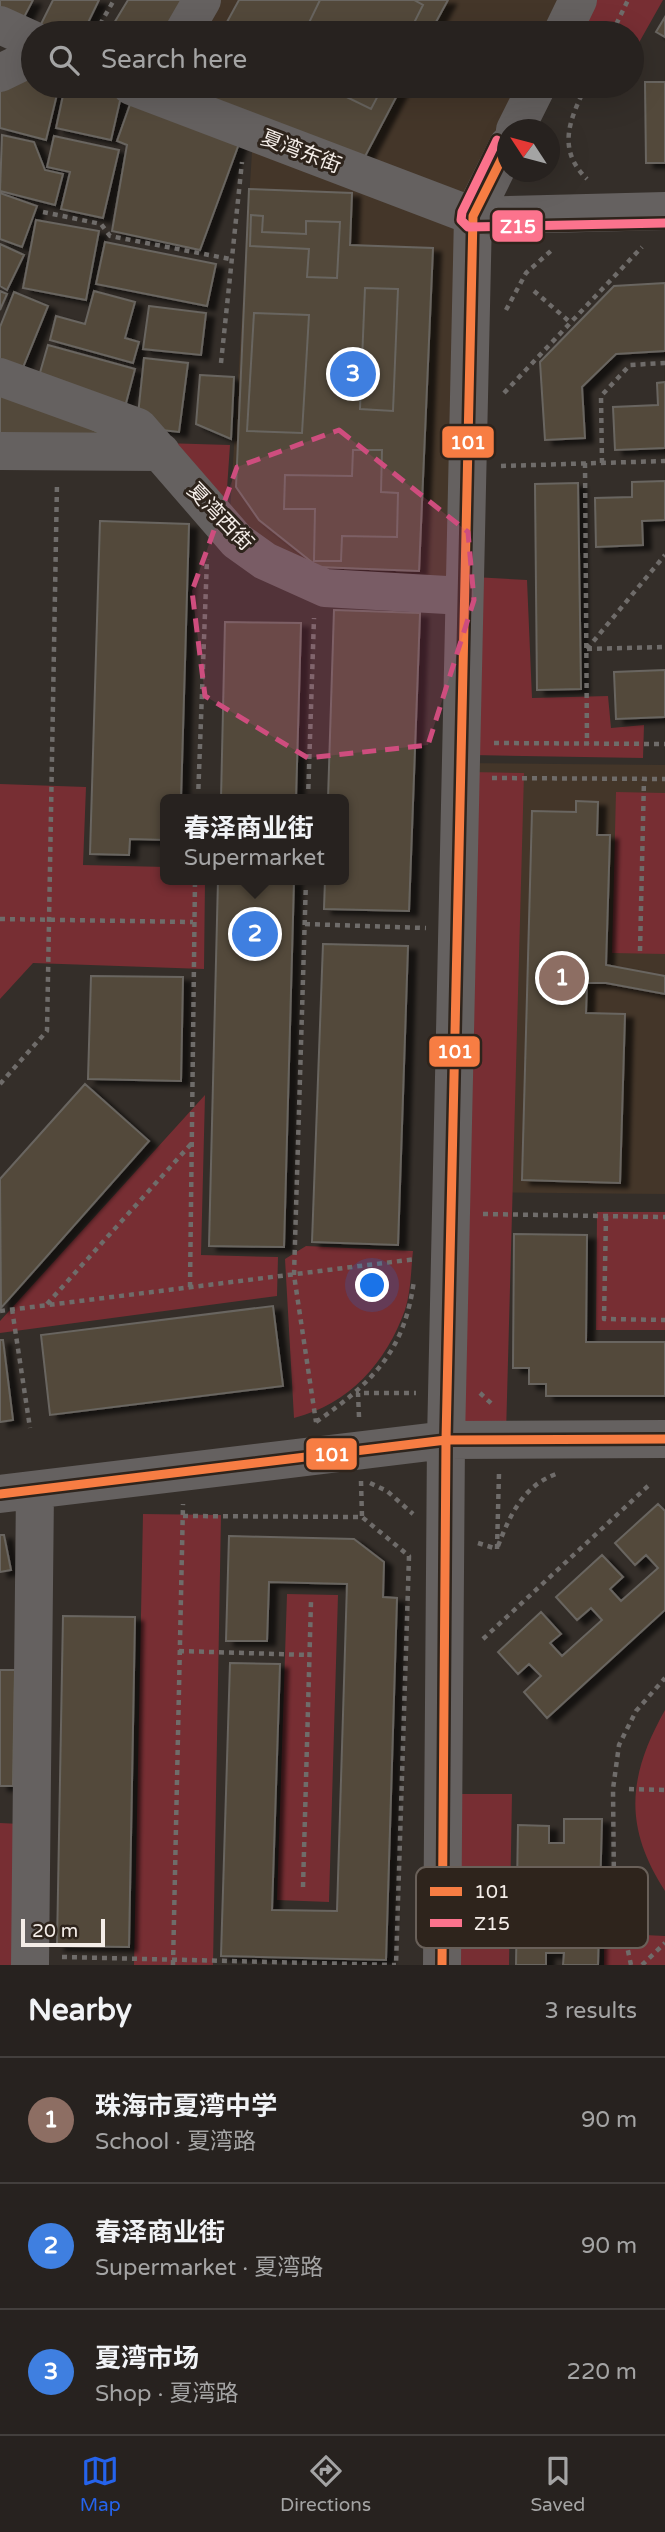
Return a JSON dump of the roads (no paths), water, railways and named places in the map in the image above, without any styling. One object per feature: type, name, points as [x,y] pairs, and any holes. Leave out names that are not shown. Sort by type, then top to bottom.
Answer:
[{"type":"street","points":[[190,21],[202,0]]},
{"type":"street","points":[[568,21],[578,0]]},
{"type":"street","points":[[0,25],[21,35]]},
{"type":"street","points":[[0,73],[21,63]]},
{"type":"street","name":"夏湾东街","points":[[168,98],[252,133],[473,216]]},
{"type":"street","points":[[520,119],[531,98]]},
{"type":"street","points":[[443,1867],[446,1440],[473,216],[497,167]]},
{"type":"street","points":[[473,216],[665,211]]},
{"type":"street","name":"夏湾西街","points":[[0,377],[138,427],[237,541],[265,561],[324,589],[464,596]]},
{"type":"street","points":[[0,451],[161,452]]},
{"type":"street","points":[[30,1961],[18,1492],[446,1440],[502,1426],[665,1439]]},
{"type":"place","name":"夏湾市场","points":[[353,374]]},
{"type":"place","name":"春泽商业街","points":[[255,934]]},
{"type":"place","name":"珠海市夏湾中学","points":[[562,978]]}]
